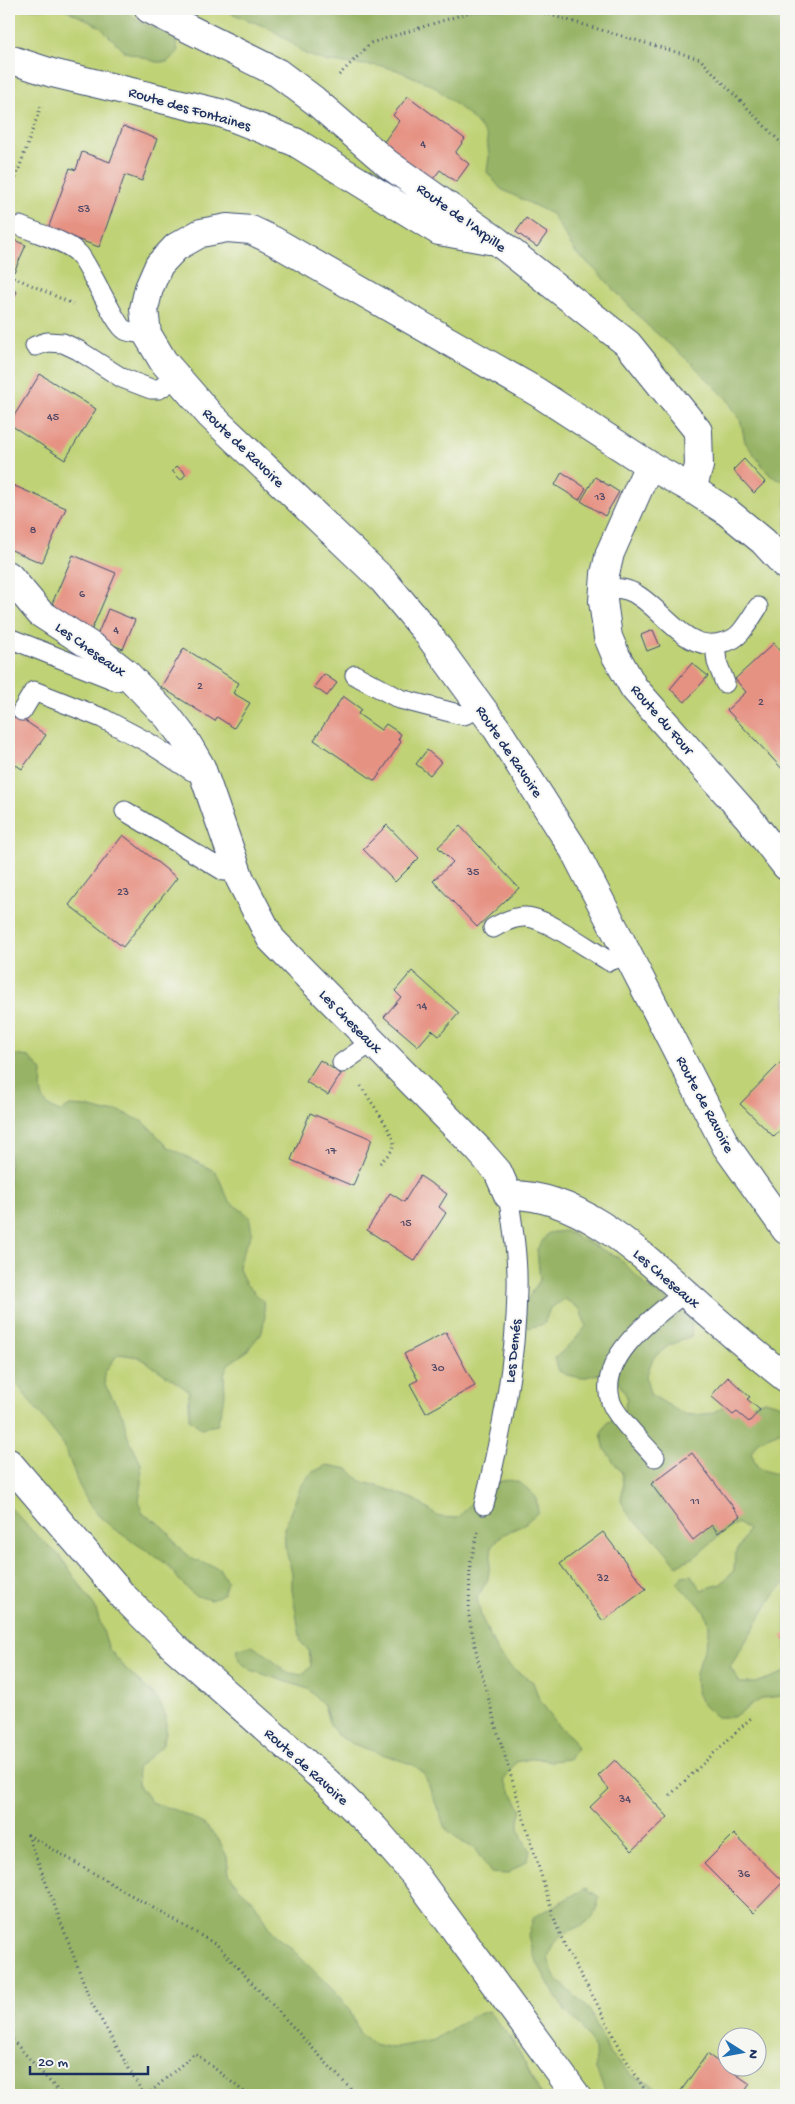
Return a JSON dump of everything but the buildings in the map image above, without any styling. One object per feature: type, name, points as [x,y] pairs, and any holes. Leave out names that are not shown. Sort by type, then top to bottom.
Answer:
[{"type":"street","name":"Route de l'Arpille","points":[[149,9],[278,72],[314,100],[388,164],[497,241],[628,344],[698,431],[699,466],[692,488]]},
{"type":"street","name":"Route des Fontaines","points":[[9,59],[52,73],[139,92],[233,118],[295,142],[439,230],[497,241]]},
{"type":"street","name":"Route de Ravoire","points":[[786,566],[763,541],[726,511],[692,488],[649,465],[537,392],[274,241],[251,230],[227,228],[201,233],[176,247],[160,265],[149,288],[144,309],[147,334],[176,378],[210,415],[383,580],[425,630],[482,708],[574,850],[726,1146],[786,1230]]},
{"type":"street","name":"Route du Four","points":[[649,465],[610,553],[605,574],[603,601],[608,637],[634,688],[748,817],[786,866]]},
{"type":"street","name":"Les Cheseaux","points":[[9,576],[40,613],[97,650],[126,674],[168,717],[184,738],[201,767],[236,869],[271,939],[498,1172],[508,1195],[527,1195],[552,1200],[618,1235],[786,1378]]},
{"type":"street","name":"Route de Ravoire","points":[[9,1463],[123,1596],[174,1647],[327,1782],[374,1828],[416,1875],[576,2095]]},
{"type":"lane","points":[[20,226],[69,246],[79,254],[118,324],[125,330],[147,334]]},
{"type":"lane","points":[[35,346],[47,342],[63,343],[78,350],[122,378],[151,389],[159,389],[176,378]]},
{"type":"lane","points":[[604,588],[619,588],[634,593],[690,638],[704,645],[715,646],[729,641],[740,633],[758,607]]},
{"type":"lane","points":[[9,638],[117,681],[126,674]]},
{"type":"lane","points":[[715,646],[717,662],[726,682]]},
{"type":"lane","points":[[355,674],[400,699],[464,715],[482,708]]},
{"type":"lane","points":[[22,711],[34,692],[102,718],[149,743],[192,771],[201,767]]},
{"type":"lane","points":[[125,810],[224,871],[236,869]]},
{"type":"lane","points":[[493,928],[514,919],[533,918],[546,923],[609,961],[628,955]]},
{"type":"lane","points":[[342,1063],[378,1049]]},
{"type":"lane","name":"Les Demés","points":[[484,1505],[512,1371],[518,1289],[508,1195]]},
{"type":"lane","points":[[655,1456],[611,1403],[609,1388],[612,1371],[616,1360],[629,1342],[653,1318],[684,1293]]},
{"type":"path","points":[[314,100],[371,44],[480,9]]},
{"type":"path","points":[[530,9],[700,59],[786,148]]},
{"type":"path","points":[[9,197],[52,73]]},
{"type":"path","points":[[9,275],[64,301],[103,315],[114,315]]},
{"type":"path","points":[[378,1049],[362,1074],[360,1085],[391,1134],[394,1144],[393,1148],[379,1164]]},
{"type":"path","points":[[484,1505],[470,1564],[469,1616],[478,1660],[497,1730],[545,1889],[567,1951],[595,2000],[626,2061],[648,2095]]},
{"type":"path","points":[[670,1795],[752,1717]]},
{"type":"path","points":[[248,2095],[196,2053],[146,2095],[91,2002],[28,1835],[216,1945],[356,2095]]},
{"type":"path","points":[[9,2036],[62,2095]]},
{"type":"green space","points":[[9,9],[786,9],[786,2095],[9,2095]]},
{"type":"green space","points":[[65,9],[124,9],[139,22],[175,36],[178,52],[167,62],[156,62],[124,51],[100,27]]},
{"type":"green space","points":[[221,9],[786,9],[786,483],[768,473],[745,442],[741,422],[727,399],[690,362],[647,325],[596,270],[576,253],[552,214],[501,189],[487,172],[489,157],[487,136],[474,120],[434,86],[397,70],[381,66],[328,62],[305,54],[271,29]]},
{"type":"green space","points":[[15,1055],[29,1057],[42,1071],[42,1096],[44,1101],[53,1109],[60,1112],[70,1106],[87,1107],[106,1112],[119,1111],[144,1122],[168,1147],[216,1172],[229,1201],[249,1216],[252,1232],[240,1259],[239,1269],[245,1283],[263,1301],[265,1315],[262,1332],[246,1352],[228,1364],[224,1374],[225,1395],[217,1425],[201,1428],[189,1419],[189,1391],[139,1357],[118,1354],[104,1373],[105,1385],[123,1416],[128,1437],[141,1464],[142,1483],[139,1501],[143,1514],[157,1522],[169,1533],[176,1545],[194,1560],[219,1568],[227,1582],[223,1594],[211,1600],[194,1595],[167,1564],[114,1529],[100,1517],[89,1504],[79,1485],[64,1445],[9,1374],[9,1062]]},
{"type":"green space","points":[[565,1231],[619,1258],[647,1287],[671,1303],[684,1308],[692,1326],[691,1336],[668,1346],[653,1358],[646,1377],[650,1394],[683,1414],[713,1413],[725,1406],[749,1405],[765,1400],[782,1405],[786,1411],[786,1429],[758,1441],[751,1453],[758,1468],[786,1478],[786,1582],[775,1593],[730,1667],[740,1683],[756,1683],[786,1672],[786,1700],[781,1696],[763,1698],[733,1717],[717,1717],[702,1703],[696,1689],[696,1677],[706,1647],[709,1626],[706,1615],[700,1605],[677,1584],[682,1576],[691,1575],[701,1590],[721,1584],[734,1570],[735,1555],[748,1530],[737,1523],[723,1532],[696,1556],[677,1565],[658,1542],[631,1518],[621,1501],[623,1488],[622,1473],[605,1450],[601,1434],[608,1422],[623,1416],[627,1397],[618,1381],[598,1374],[582,1378],[559,1371],[555,1358],[574,1341],[586,1326],[580,1309],[565,1299],[550,1308],[544,1324],[528,1328],[521,1321],[526,1302],[540,1280],[537,1249],[548,1233]]},
{"type":"green space","points":[[327,1465],[348,1469],[361,1481],[415,1500],[439,1517],[458,1518],[483,1491],[499,1482],[508,1480],[524,1486],[536,1497],[538,1512],[523,1525],[502,1535],[492,1546],[488,1579],[477,1598],[481,1616],[497,1652],[513,1669],[533,1682],[539,1699],[558,1726],[571,1737],[577,1748],[569,1759],[551,1761],[535,1758],[516,1762],[504,1780],[522,1810],[519,1826],[530,1851],[528,1860],[507,1874],[491,1873],[474,1848],[462,1842],[445,1828],[424,1773],[414,1765],[353,1744],[337,1735],[329,1722],[324,1705],[308,1689],[251,1670],[239,1661],[237,1650],[252,1646],[267,1655],[285,1672],[301,1675],[311,1667],[309,1651],[301,1642],[292,1590],[292,1573],[285,1546],[284,1528],[301,1486],[311,1473]]},
{"type":"green space","points":[[9,1506],[34,1533],[60,1556],[95,1607],[109,1649],[127,1670],[158,1699],[166,1716],[166,1733],[162,1746],[137,1768],[138,1784],[151,1802],[180,1812],[205,1825],[219,1840],[227,1857],[229,1874],[241,1890],[254,1902],[275,1936],[289,1946],[337,1994],[349,2009],[360,2034],[374,2044],[391,2048],[434,2040],[472,2016],[488,2011],[514,2042],[541,2095],[9,2095]]},
{"type":"green space","points":[[586,1888],[599,1897],[597,1908],[589,1920],[564,1934],[551,1948],[548,1958],[554,1976],[590,2011],[610,2055],[633,2076],[650,2083],[666,2095],[607,2095],[596,2070],[595,2049],[583,2029],[566,2012],[556,1997],[533,1955],[528,1935],[534,1917]]}]
